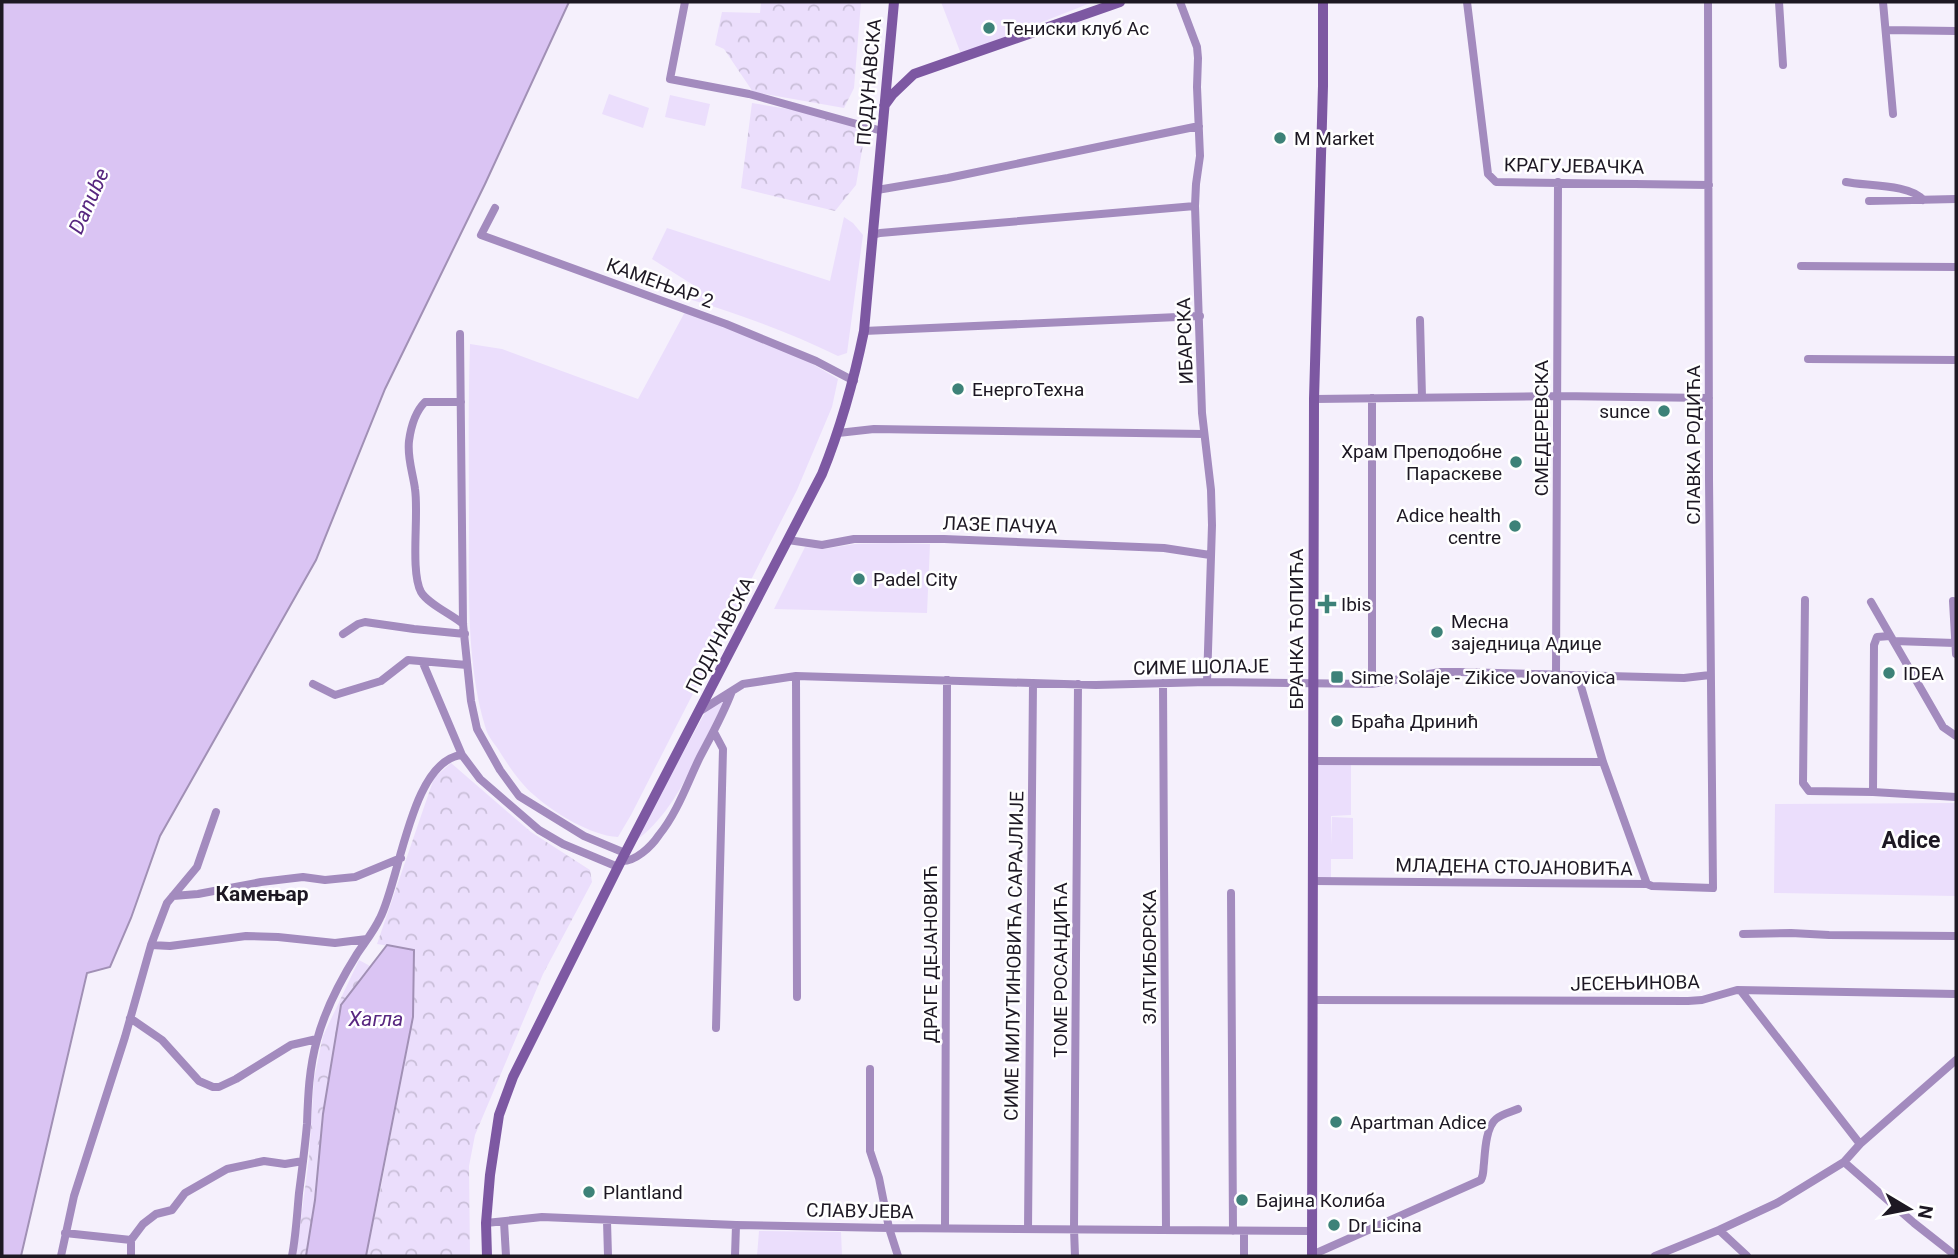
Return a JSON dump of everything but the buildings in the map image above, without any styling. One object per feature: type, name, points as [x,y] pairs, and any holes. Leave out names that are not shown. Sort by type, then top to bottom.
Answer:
[{"type":"street","points":[[685,2],[670,79],[749,94],[882,131]]},
{"type":"street","name":"ПОДУНАВСКА","points":[[487,1256],[486,1223],[490,1175],[499,1115],[513,1077],[621,860],[822,474],[838,433],[854,380],[864,331],[894,2]]},
{"type":"street","points":[[884,106],[914,74],[1120,2]]},
{"type":"street","name":"ИБАРСКА","points":[[1180,2],[1197,47],[1199,156],[1195,206],[1204,434],[1212,525],[1208,682]]},
{"type":"street","name":"БРАНКА ЋОПИЋА","points":[[1312,1256],[1314,399],[1323,2]]},
{"type":"street","name":"КРАГУЈЕВАЧКА","points":[[1467,2],[1488,173],[1496,182],[1709,185]]},
{"type":"street","name":"СЛАВКА РОДИЋА","points":[[1708,2],[1713,888]]},
{"type":"street","points":[[1779,2],[1783,65]]},
{"type":"street","points":[[1883,2],[1893,114]]},
{"type":"street","points":[[1886,30],[1956,32]]},
{"type":"street","points":[[877,190],[1199,126]]},
{"type":"street","name":"СМЕДЕРЕВСКА","points":[[1556,674],[1558,182]]},
{"type":"street","points":[[1846,182],[1900,189],[1915,193],[1923,200]]},
{"type":"street","points":[[1869,201],[1956,200]]},
{"type":"street","points":[[873,235],[1195,206]]},
{"type":"street","name":"КАМЕЊАР 2","points":[[495,208],[481,235],[726,324],[816,361],[854,380]]},
{"type":"street","points":[[1801,266],[1956,267]]},
{"type":"street","points":[[864,331],[1200,316]]},
{"type":"street","points":[[1420,320],[1422,397]]},
{"type":"street","points":[[460,334],[464,629],[471,701],[477,730],[519,796],[621,860]]},
{"type":"street","points":[[1808,359],[1956,360]]},
{"type":"street","points":[[1314,399],[1557,396],[1709,398]]},
{"type":"street","points":[[1372,398],[1373,684]]},
{"type":"street","points":[[461,402],[425,402],[414,419],[408,443],[415,490],[417,582],[427,600],[446,611],[464,629]]},
{"type":"street","points":[[838,433],[874,429],[1204,434]]},
{"type":"street","name":"ЛАЗЕ ПАЧУА","points":[[788,540],[822,545],[854,539],[944,539],[1164,548],[1210,555]]},
{"type":"street","points":[[1805,600],[1803,783],[1810,791],[1956,797]]},
{"type":"street","points":[[1953,601],[1956,654]]},
{"type":"street","points":[[1871,603],[1943,727],[1956,736]]},
{"type":"street","points":[[343,634],[365,622],[414,629],[464,629]]},
{"type":"street","points":[[1873,792],[1874,645],[1877,637],[1955,643]]},
{"type":"street","points":[[313,684],[331,693],[341,694],[381,681],[408,660],[467,665]]},
{"type":"street","points":[[423,663],[461,755],[480,779],[539,830],[563,844],[629,861],[660,835],[714,732],[732,691]]},
{"type":"street","name":"СИМЕ ШОЛАЈЕ","points":[[700,711],[743,684],[796,676],[1078,684],[1373,684],[1440,672],[1684,678],[1710,676]]},
{"type":"street","points":[[796,676],[797,997]]},
{"type":"street","points":[[1578,676],[1603,762],[1647,884]]},
{"type":"street","name":"ДРАГЕ ДЕЈАНОВИЋ","points":[[945,1228],[947,680]]},
{"type":"street","name":"СИМЕ МИЛУТИНОВИЋА САРАЈЛИЈЕ","points":[[1028,1229],[1033,682]]},
{"type":"street","name":"ЗЛАТИБОРСКА","points":[[1163,683],[1166,1230]]},
{"type":"street","name":"ТОМЕ РОСАНДИЋА","points":[[1075,1256],[1078,684]]},
{"type":"street","points":[[714,732],[723,749],[716,1028]]},
{"type":"street","points":[[292,1256],[310,1068],[325,1015],[339,985],[380,919],[415,806],[439,764],[453,756],[461,755]]},
{"type":"street","points":[[1313,761],[1603,762]]},
{"type":"street","points":[[61,1256],[83,1165],[114,1074],[151,945],[167,903],[197,867],[216,811]]},
{"type":"street","points":[[173,896],[303,877],[325,880],[355,877],[401,858]]},
{"type":"street","name":"МЛАДЕНА СТОЈАНОВИЋА","points":[[1314,881],[1647,884],[1713,888]]},
{"type":"street","points":[[1231,893],[1234,1231]]},
{"type":"street","points":[[1743,934],[1956,936]]},
{"type":"street","points":[[151,945],[170,946],[246,936],[335,943],[367,939]]},
{"type":"street","name":"ЈЕСЕЊИНОВА","points":[[1313,1000],[1688,1001],[1737,990],[1956,994]]},
{"type":"street","points":[[1741,991],[1860,1144]]},
{"type":"street","points":[[130,1018],[162,1040],[199,1081],[213,1087],[236,1079],[291,1045],[317,1039]]},
{"type":"street","points":[[1654,1256],[1777,1203],[1844,1161],[1860,1144],[1954,1065]]},
{"type":"street","points":[[870,1069],[870,1152],[898,1256]]},
{"type":"street","points":[[1312,1256],[1481,1180],[1484,1176],[1484,1162],[1493,1122],[1498,1117],[1518,1110]]},
{"type":"street","points":[[131,1256],[131,1240],[136,1231],[156,1214],[172,1210],[185,1193],[227,1168],[264,1161],[285,1164],[303,1161]]},
{"type":"street","points":[[1844,1161],[1956,1256]]},
{"type":"street","name":"СЛАВУЈЕВА","points":[[486,1223],[542,1217],[889,1228],[1312,1231]]},
{"type":"street","points":[[607,1221],[608,1256]]},
{"type":"street","points":[[505,1222],[506,1256]]},
{"type":"street","points":[[735,1256],[736,1225]]},
{"type":"street","points":[[1719,1230],[1747,1256]]},
{"type":"street","points":[[1244,1231],[1244,1256]]},
{"type":"street","points":[[65,1233],[131,1240]]},
{"type":"green space","points":[[761,2],[861,2],[854,88],[844,108],[753,92],[724,49],[715,45],[722,12],[760,13]]},
{"type":"green space","name":"Тениски клуб Ас","points":[[941,2],[1093,2],[961,54]]},
{"type":"green space","points":[[609,94],[649,108],[643,128],[602,114]]},
{"type":"green space","points":[[670,95],[710,104],[705,126],[665,117]]},
{"type":"green space","points":[[752,103],[856,120],[863,145],[856,185],[835,211],[741,188]]},
{"type":"green space","points":[[844,217],[863,235],[847,353],[838,356],[766,325],[692,300],[698,288],[652,259],[667,228],[830,281]]},
{"type":"green space","points":[[686,310],[804,359],[838,379],[832,407],[797,490],[631,815],[618,837],[608,836],[574,822],[534,795],[510,767],[485,726],[474,677],[470,624],[470,344],[502,349],[638,399]]},
{"type":"green space","name":"Padel City","points":[[855,544],[930,544],[927,613],[774,609],[805,547],[824,549]]},
{"type":"green space","points":[[727,697],[677,794],[651,828],[634,842],[707,709]]},
{"type":"green space","points":[[451,763],[531,832],[590,870],[592,882],[543,974],[475,1135],[469,1166],[470,1256],[366,1256],[413,1017],[414,950],[377,944],[434,778]]},
{"type":"green space","points":[[1317,765],[1351,765],[1351,815],[1331,816],[1331,845],[1332,817],[1353,818],[1353,859],[1331,859],[1331,878],[1318,878]]},
{"type":"green space","points":[[1956,803],[1956,896],[1774,893],[1775,804]]},
{"type":"green space","points":[[359,960],[370,966],[341,1005],[323,1114],[315,1200],[306,1256],[296,1256],[309,1158],[314,1079],[323,1036]]},
{"type":"green space","points":[[759,1231],[841,1232],[842,1256],[757,1256]]},
{"type":"water","name":"Danube","points":[[2,2],[569,2],[485,184],[385,389],[316,560],[160,836],[131,918],[110,967],[87,973],[21,1256],[2,1256]]},
{"type":"water","name":"Хагла","points":[[387,945],[414,950],[413,1017],[366,1256],[306,1256],[315,1200],[323,1114],[341,1005]]},
{"type":"place","name":"Тениски клуб Ас","points":[[989,28]]},
{"type":"place","name":"M Market","points":[[1280,138]]},
{"type":"place","name":"ЕнергоТехна","points":[[958,389]]},
{"type":"place","name":"sunce","points":[[1664,411]]},
{"type":"place","name":"Храм Преподобне Параскеве","points":[[1516,462]]},
{"type":"place","name":"Adice health centre","points":[[1515,526]]},
{"type":"place","name":"Padel City","points":[[859,579]]},
{"type":"place","name":"Ibis","points":[[1327,604]]},
{"type":"place","name":"Месна заједница Адице","points":[[1437,632]]},
{"type":"place","name":"IDEA","points":[[1889,673]]},
{"type":"place","name":"Sime Solaje - Zikice Jovanovica","points":[[1337,677]]},
{"type":"place","name":"Браћа Дринић","points":[[1337,721]]},
{"type":"place","name":"Apartman Adice","points":[[1336,1122]]},
{"type":"place","name":"Plantland","points":[[589,1192]]},
{"type":"place","name":"Бајина Колиба","points":[[1242,1200]]},
{"type":"place","name":"Dr Licina","points":[[1334,1225]]},
{"type":"district","name":"Adice","points":[[1911,840]]},
{"type":"district","name":"Камењар","points":[[262,894]]}]
